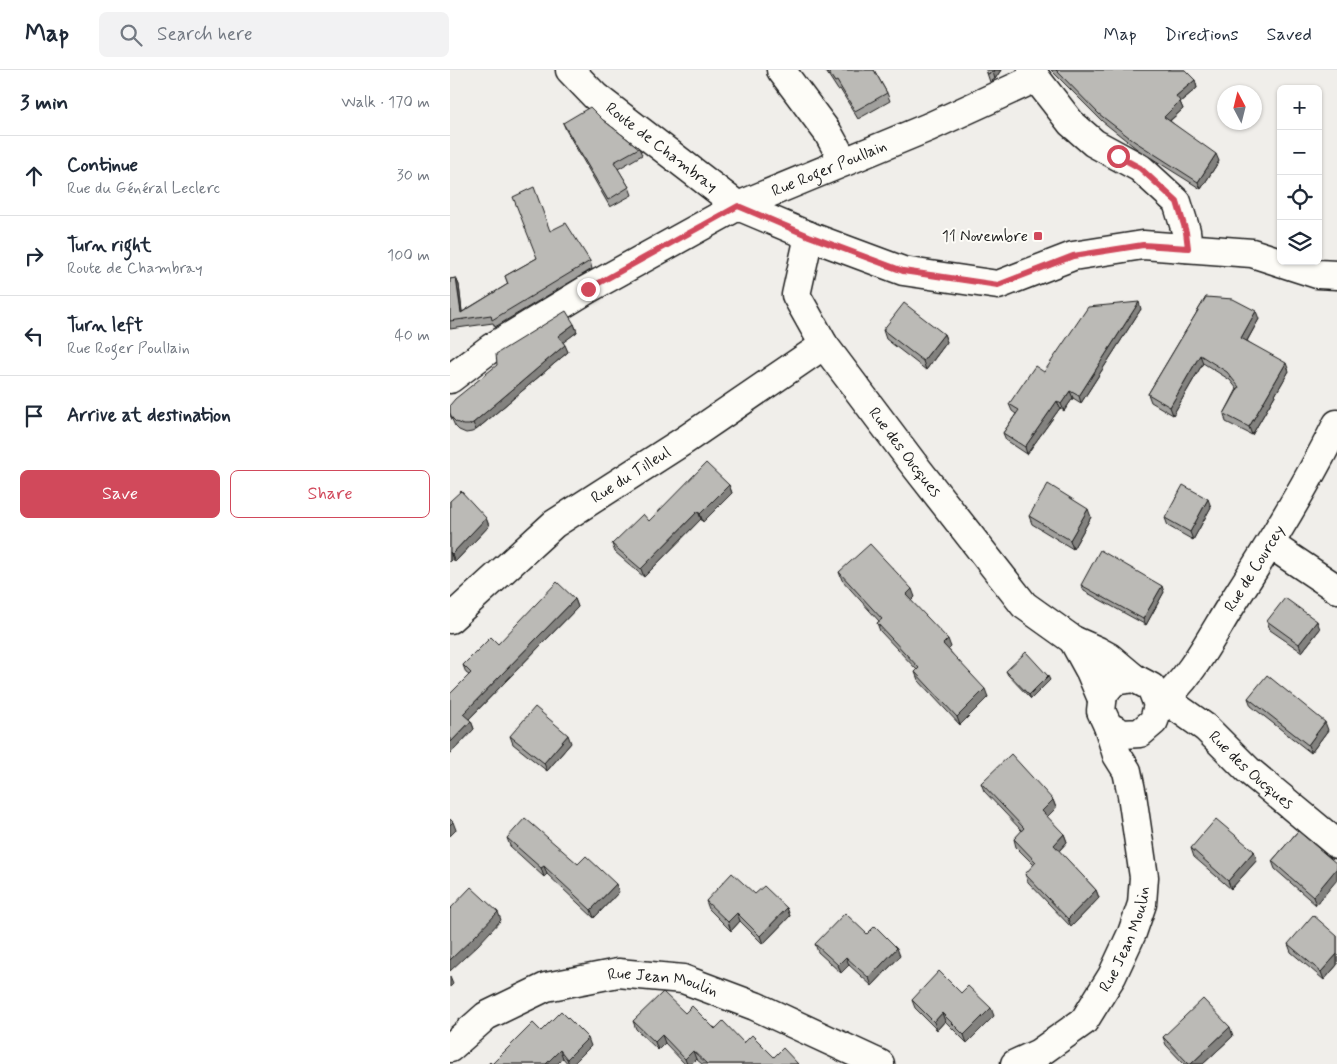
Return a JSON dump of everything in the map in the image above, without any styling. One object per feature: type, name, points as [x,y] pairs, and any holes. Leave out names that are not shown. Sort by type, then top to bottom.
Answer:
[{"type":"street","name":"Route de Chambray","points":[[570,70],[596,96],[738,206],[809,236],[903,271],[998,285],[1073,256],[1143,245],[1252,253],[1317,274],[1337,275]]},
{"type":"street","points":[[781,70],[828,133],[844,162]]},
{"type":"street","name":"Rue Roger Poullain","points":[[450,379],[491,348],[588,289],[738,206],[929,127],[1034,74]]},
{"type":"street","points":[[1034,74],[1071,122],[1094,143],[1140,168],[1177,202],[1186,232],[1188,248]]},
{"type":"street","name":"Rue des Oucques","points":[[809,236],[796,295],[824,345],[912,462],[1024,605],[1073,640],[1109,658],[1134,678]]},
{"type":"street","name":"Rue du Tilleul","points":[[450,619],[554,524],[685,440],[824,345]]},
{"type":"street","name":"Rue de Courcey","points":[[1162,702],[1190,672],[1270,544],[1337,424]]},
{"type":"street","points":[[1270,544],[1337,589]]},
{"type":"street","name":"Rue des Oucques","points":[[1073,640],[1090,671],[1102,699]]},
{"type":"street","points":[[1134,678],[1151,687],[1162,702],[1154,721],[1140,733],[1123,734],[1108,726],[1101,711],[1103,694],[1114,681],[1134,678]]},
{"type":"street","name":"Rue des Oucques","points":[[1162,702],[1206,728],[1248,770],[1337,844]]},
{"type":"street","name":"Rue Jean Moulin","points":[[1015,1064],[1039,1053],[1084,1021],[1112,976],[1132,933],[1142,904],[1144,877],[1132,795],[1127,771],[1116,755],[1108,726]]},
{"type":"street","name":"Rue Jean Moulin","points":[[1127,771],[1132,749],[1140,733]]},
{"type":"street","name":"Rue Jean Moulin","points":[[450,1048],[486,1016],[546,987],[618,973],[683,979],[755,1006],[880,1064]]},
{"type":"building","points":[[827,70],[874,70],[887,93],[855,111],[837,81],[835,82]]},
{"type":"building","points":[[986,70],[994,70],[988,74]]},
{"type":"building","points":[[1056,70],[1185,70],[1195,80],[1176,96],[1180,101],[1164,117],[1216,154],[1198,182],[1134,141],[1099,114]]},
{"type":"building","points":[[590,107],[603,120],[639,148],[614,162],[629,187],[608,200],[563,123]]},
{"type":"building","points":[[534,187],[550,231],[566,223],[590,261],[492,320],[491,315],[450,321],[450,279],[456,278],[461,313],[508,284],[505,276],[537,258],[513,197]]},
{"type":"building","points":[[1206,297],[1233,299],[1256,311],[1241,338],[1286,363],[1249,427],[1224,414],[1239,387],[1227,372],[1200,355],[1170,407],[1148,394]]},
{"type":"building","points":[[1139,302],[1079,396],[1070,391],[1061,404],[1057,401],[1025,447],[1003,433],[1019,410],[1009,404],[1035,366],[1044,372],[1088,307]]},
{"type":"building","points":[[904,303],[944,334],[923,361],[883,330]]},
{"type":"building","points":[[566,311],[574,324],[558,336],[565,345],[473,423],[463,425],[452,418],[450,405],[497,365],[496,354]]},
{"type":"building","points":[[706,463],[729,485],[700,514],[698,511],[641,569],[612,544],[643,514],[649,521]]},
{"type":"building","points":[[1048,484],[1088,509],[1070,540],[1029,516]]},
{"type":"building","points":[[1183,485],[1208,499],[1190,532],[1165,518]]},
{"type":"building","points":[[461,491],[486,518],[452,554],[450,552],[450,501]]},
{"type":"building","points":[[870,544],[912,589],[906,595],[948,639],[943,644],[985,689],[957,717],[915,672],[919,668],[877,623],[882,619],[839,572]]},
{"type":"building","points":[[1100,550],[1162,586],[1143,619],[1081,585]]},
{"type":"building","points":[[557,582],[575,599],[463,714],[471,721],[450,743],[450,694],[471,673],[463,665],[491,637],[498,644]]},
{"type":"building","points":[[1285,598],[1317,621],[1299,644],[1267,621]]},
{"type":"building","points":[[1026,652],[1048,676],[1029,695],[1006,671]]},
{"type":"building","points":[[1267,675],[1325,722],[1308,745],[1248,698]]},
{"type":"building","points":[[535,707],[568,735],[544,763],[510,736]]},
{"type":"building","points":[[1011,754],[1053,800],[1042,811],[1064,834],[1054,845],[1096,890],[1068,919],[1025,874],[1036,862],[1014,839],[1024,828],[981,783]]},
{"type":"building","points":[[525,818],[578,864],[586,856],[616,884],[591,910],[544,866],[541,868],[507,838]]},
{"type":"building","points":[[1216,819],[1254,851],[1228,881],[1191,848]]},
{"type":"building","points":[[1298,831],[1337,864],[1337,868],[1313,897],[1272,861]]},
{"type":"building","points":[[732,873],[755,894],[764,886],[787,908],[760,936],[737,913],[728,922],[706,901]]},
{"type":"building","points":[[471,887],[498,912],[450,960],[450,909]]},
{"type":"building","points":[[845,913],[867,934],[875,926],[897,948],[869,978],[846,957],[838,965],[815,944]]},
{"type":"building","points":[[1313,915],[1337,936],[1337,954],[1321,972],[1288,944]]},
{"type":"building","points":[[939,971],[961,993],[968,986],[991,1008],[964,1035],[942,1013],[934,1022],[912,1000]]},
{"type":"building","points":[[663,992],[685,1013],[692,1006],[715,1029],[723,1021],[744,1043],[752,1035],[774,1057],[783,1048],[798,1064],[707,1064],[693,1051],[685,1059],[662,1035],[655,1042],[633,1021]]},
{"type":"building","points":[[1203,999],[1230,1027],[1189,1064],[1163,1037]]},
{"type":"building","points":[[561,1011],[588,1038],[567,1059],[560,1050],[546,1064],[492,1064],[533,1023],[541,1031]]},
{"type":"place","name":"11 Novembre","points":[[1038,236]]},
{"type":"route","points":[[588,289],[738,206],[809,236],[903,271],[998,285],[1073,256],[1143,245],[1188,248],[1186,232],[1177,202],[1140,168],[1118,156]]}]
